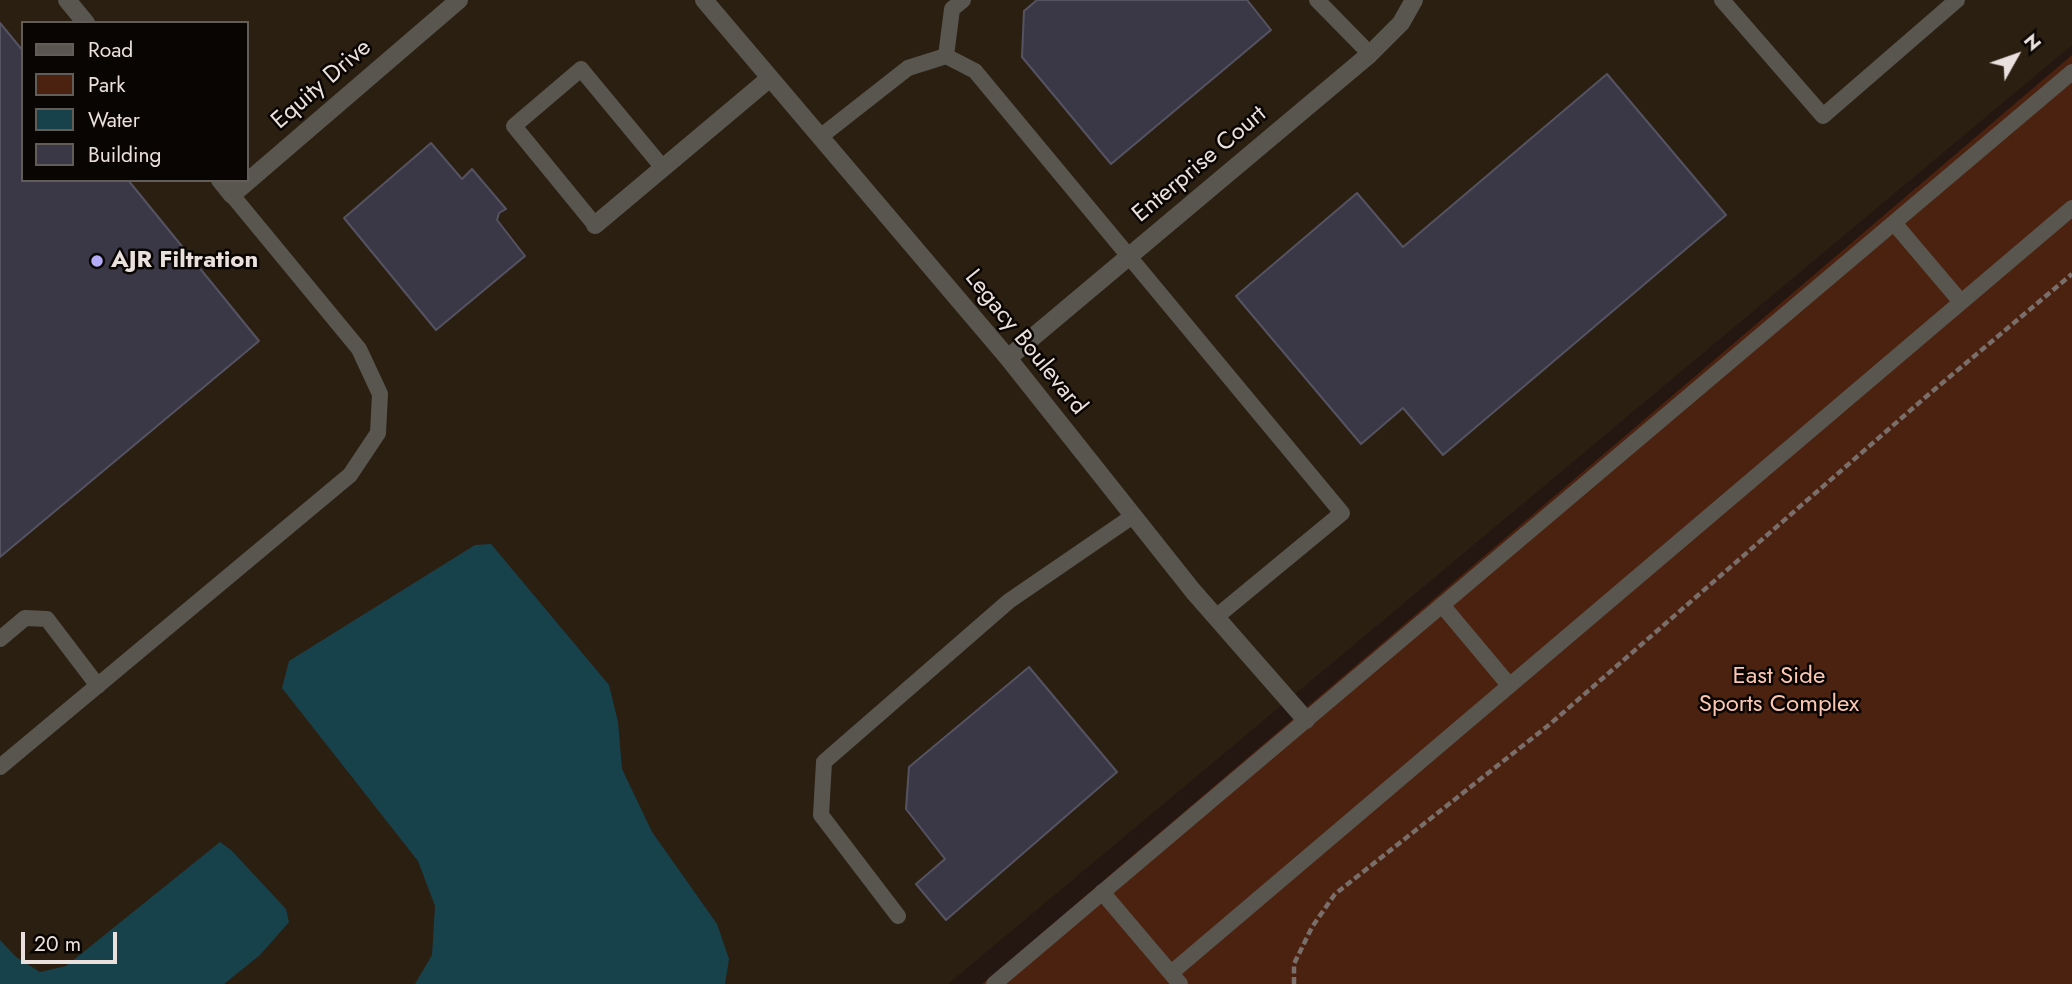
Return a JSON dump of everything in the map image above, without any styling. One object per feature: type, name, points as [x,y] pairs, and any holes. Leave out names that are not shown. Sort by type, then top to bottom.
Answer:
[{"type":"street","points":[[67,0],[84,21]]},
{"type":"street","name":"Equity Drive","points":[[248,181],[459,0]]},
{"type":"street","name":"Legacy Boulevard","points":[[704,0],[1008,358],[1216,617],[1306,720]]},
{"type":"street","name":"Enterprise Court","points":[[1008,358],[1370,54],[1401,23],[1414,0]]},
{"type":"street","points":[[596,225],[770,78]]},
{"type":"street","points":[[222,182],[232,195]]},
{"type":"street","name":"Equity Drive","points":[[232,195],[247,182]]},
{"type":"lane","points":[[946,56],[953,9],[963,0]]},
{"type":"lane","points":[[1317,0],[1370,54]]},
{"type":"lane","points":[[1722,0],[1823,116],[1956,0]]},
{"type":"lane","points":[[820,137],[908,68],[946,56],[975,71],[1342,513],[1216,617]]},
{"type":"lane","points":[[596,225],[514,126],[581,69],[663,168]]},
{"type":"lane","points":[[994,984],[2072,72]]},
{"type":"lane","points":[[0,767],[350,475],[378,433],[380,394],[359,349],[232,195]]},
{"type":"lane","points":[[1102,892],[1175,978],[1509,685],[2072,208]]},
{"type":"lane","points":[[1894,223],[1961,302]]},
{"type":"lane","points":[[898,916],[821,815],[824,762],[1009,601],[1133,516]]},
{"type":"lane","points":[[1442,605],[1509,685]]},
{"type":"lane","points":[[0,639],[25,618],[47,619],[98,686]]},
{"type":"path","points":[[1294,984],[1294,964],[1312,927],[1335,894],[1549,724],[2072,274]]},
{"type":"shaded area","points":[[0,0],[2072,0],[2072,45],[948,984],[0,984]]},
{"type":"green space","name":"East Side Sports Complex","points":[[2072,55],[2072,984],[982,984]]},
{"type":"water","points":[[491,544],[609,685],[618,722],[622,769],[652,832],[717,924],[729,959],[725,984],[415,984],[432,955],[435,906],[418,861],[282,688],[289,661],[475,545]]},
{"type":"water","points":[[220,842],[231,850],[286,909],[289,922],[260,955],[224,984],[0,984],[0,940],[16,957],[40,972],[66,966]]},
{"type":"building","points":[[1037,0],[1247,0],[1271,30],[1111,164],[1022,57],[1024,11]]},
{"type":"building","name":"AJR Filtration","points":[[0,23],[21,49],[21,182],[130,182],[259,341],[0,557]]},
{"type":"building","points":[[1607,74],[1726,215],[1443,455],[1403,408],[1361,444],[1236,296],[1357,193],[1403,247]]},
{"type":"building","points":[[431,143],[462,179],[472,169],[506,209],[499,213],[497,220],[525,256],[436,330],[344,218]]},
{"type":"building","points":[[1029,667],[1117,772],[946,920],[916,884],[945,859],[906,809],[909,767]]},
{"type":"place","name":"AJR Filtration","points":[[97,261]]}]
